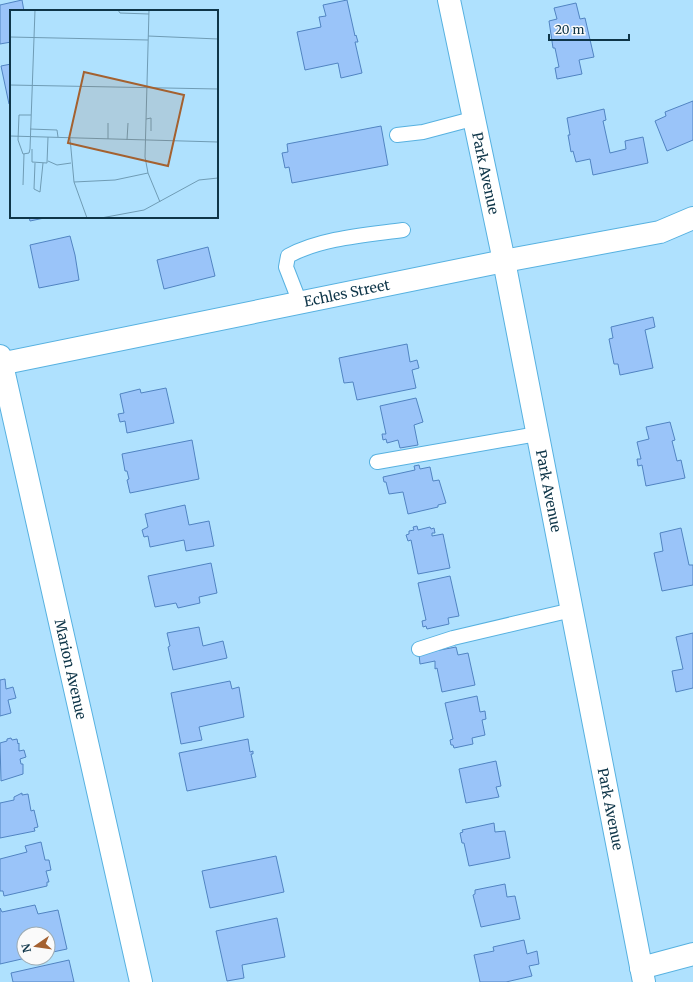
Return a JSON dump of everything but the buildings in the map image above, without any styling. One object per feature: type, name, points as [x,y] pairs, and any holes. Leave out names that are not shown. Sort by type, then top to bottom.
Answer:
[{"type":"street","name":"Park Avenue","points":[[448,0],[472,119],[504,261],[643,975]]},
{"type":"street","name":"Echles Street","points":[[1,361],[300,303],[504,261],[660,232],[693,218]]},
{"type":"street","name":"Marion Avenue","points":[[1,361],[141,982]]},
{"type":"street","points":[[643,975],[693,954]]},
{"type":"lane","points":[[397,135],[423,132],[472,119]]},
{"type":"lane","points":[[300,303],[286,267],[288,256],[300,249],[342,239],[403,230]]},
{"type":"lane","points":[[377,462],[538,434]]},
{"type":"lane","points":[[419,648],[453,638],[572,610]]}]
